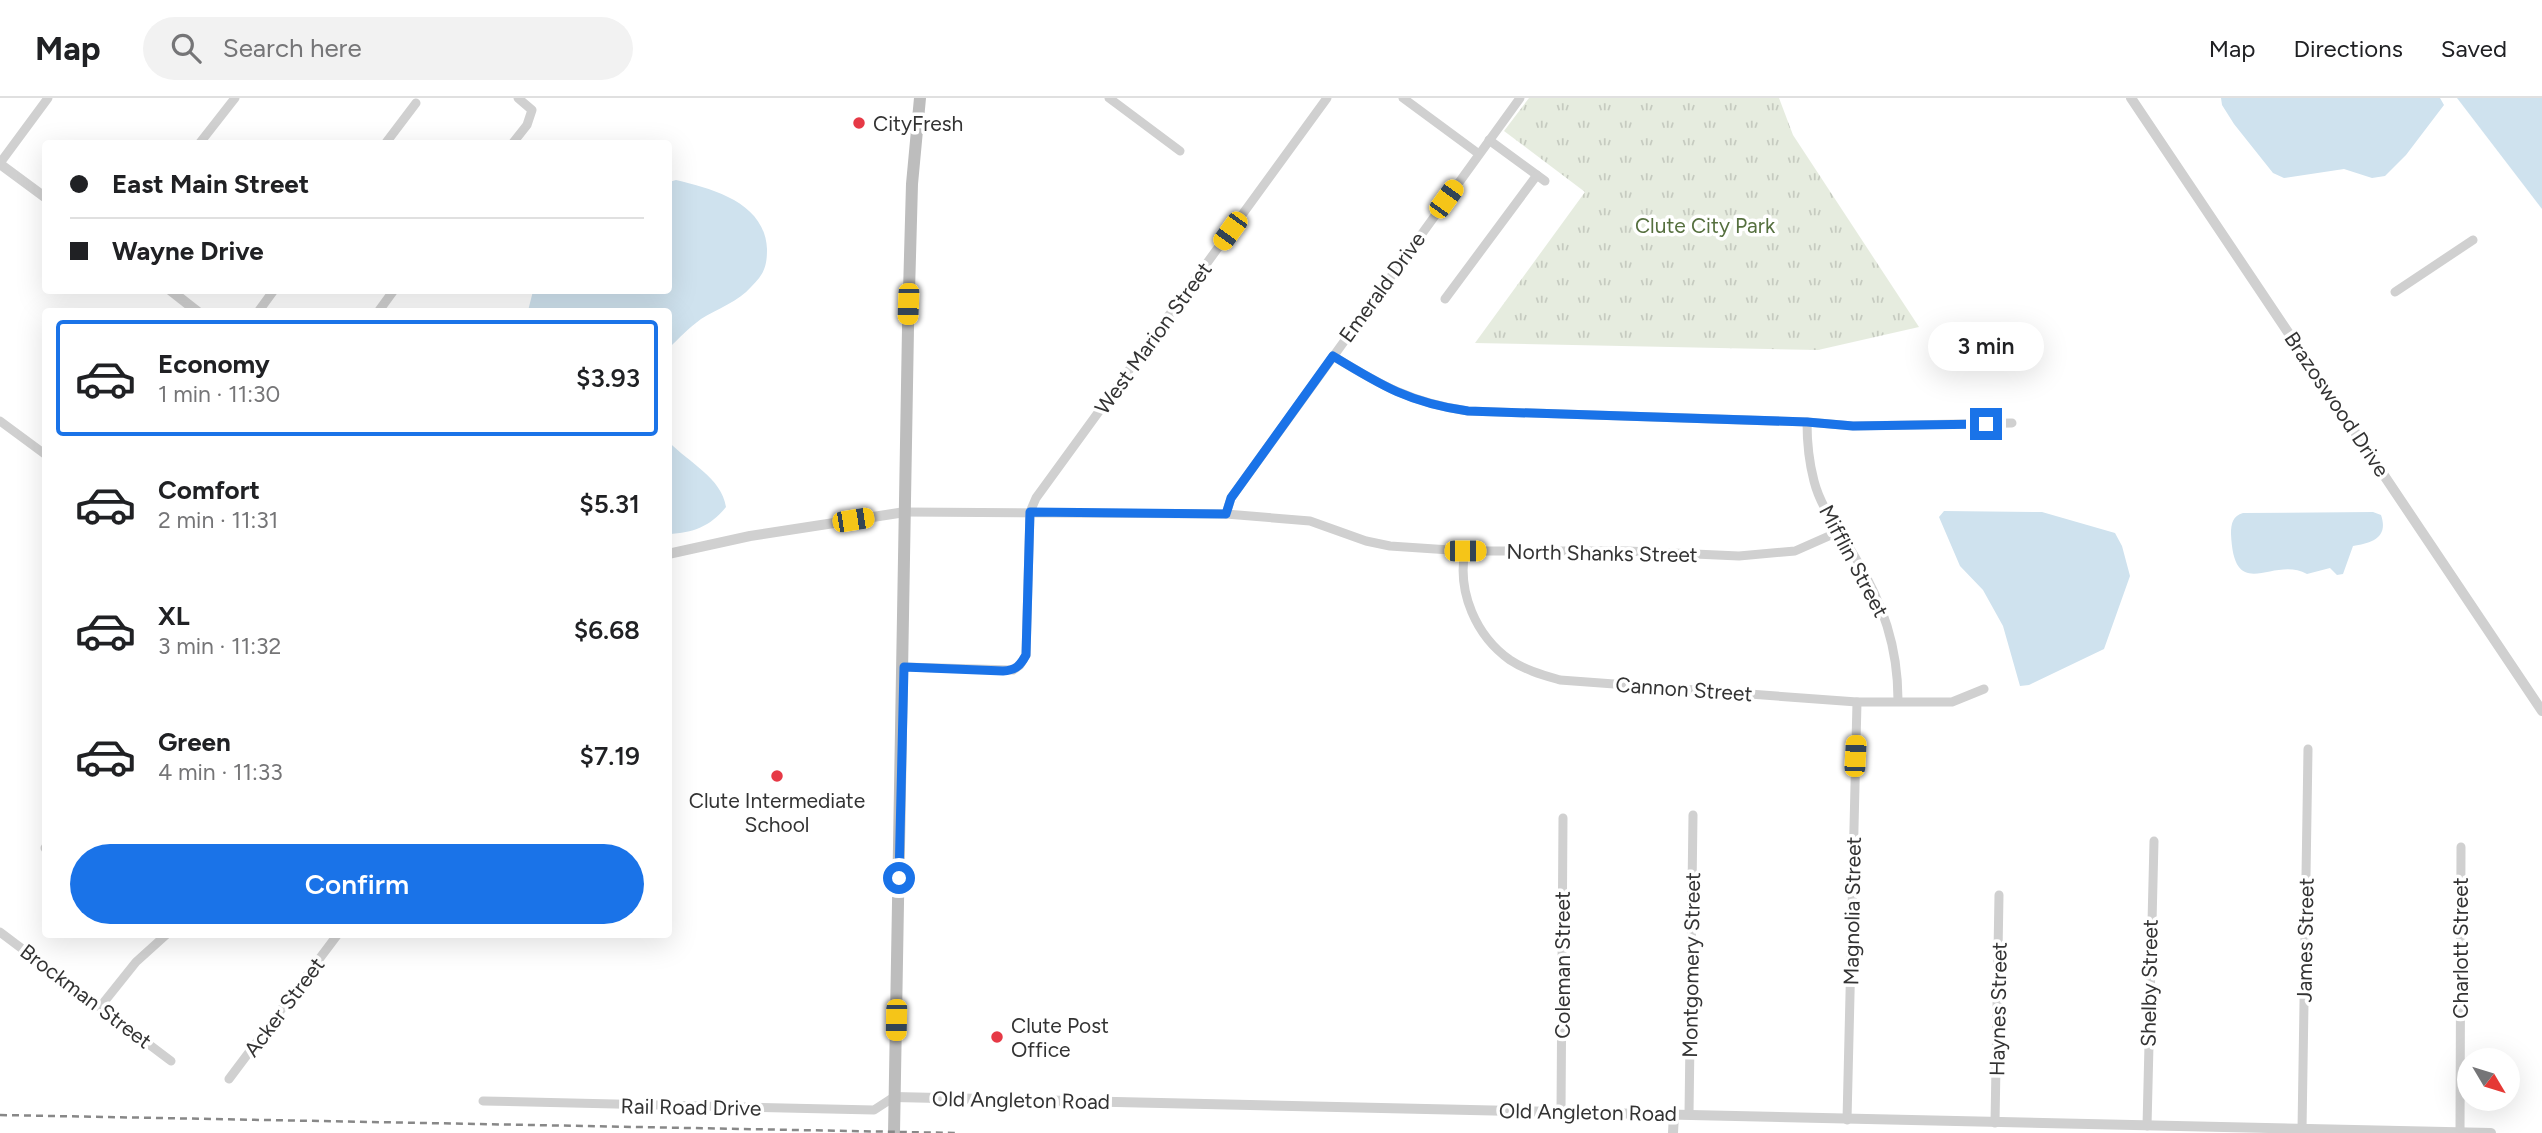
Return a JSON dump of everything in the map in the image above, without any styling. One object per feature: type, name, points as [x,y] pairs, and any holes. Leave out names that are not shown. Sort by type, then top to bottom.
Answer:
[{"type":"main road","points":[[894,1133],[912,184],[920,98]]},
{"type":"street","points":[[42,195],[0,164],[48,98]]},
{"type":"street","points":[[202,140],[234,98]]},
{"type":"street","points":[[515,140],[527,125],[532,110],[518,98]]},
{"type":"street","points":[[1109,98],[1180,151]]},
{"type":"street","name":"West Marion Street","points":[[1030,512],[1044,487],[1327,98]]},
{"type":"street","points":[[1403,98],[1479,154]]},
{"type":"street","name":"Emerald Drive","points":[[1226,514],[1231,498],[1520,98]]},
{"type":"street","name":"Brazoswood Drive","points":[[2132,98],[2542,711]]},
{"type":"street","points":[[388,140],[416,103]]},
{"type":"street","points":[[1446,299],[1541,178],[1489,140]]},
{"type":"street","points":[[2395,292],[2473,240]]},
{"type":"street","points":[[175,294],[193,308]]},
{"type":"street","points":[[1333,356],[1404,396],[1468,411],[1807,422],[1853,426],[2012,423]]},
{"type":"street","points":[[0,421],[42,452]]},
{"type":"street","name":"Mifflin Street","points":[[1807,422],[1814,482],[1838,532],[1866,576],[1885,617],[1897,660],[1898,701]]},
{"type":"street","points":[[672,553],[750,536],[905,512]]},
{"type":"street","name":"North Shanks Street","points":[[905,512],[1226,514],[1310,521],[1366,541],[1390,546],[1465,551],[1628,551],[1739,556],[1795,551],[1838,532]]},
{"type":"street","points":[[904,667],[1003,671],[1013,670],[1020,665],[1026,655],[1030,512]]},
{"type":"street","name":"Cannon Street","points":[[1465,551],[1462,566],[1465,588],[1480,629],[1502,653],[1530,671],[1560,680],[1857,702],[1935,704],[1952,702],[1984,689]]},
{"type":"street","name":"Magnolia Street","points":[[1847,1120],[1857,702]]},
{"type":"street","name":"James Street","points":[[2302,1130],[2308,749]]},
{"type":"street","name":"Montgomery Street","points":[[1689,1114],[1693,816]]},
{"type":"street","name":"Coleman Street","points":[[1561,1112],[1563,818]]},
{"type":"street","name":"Shelby Street","points":[[2147,1126],[2154,841]]},
{"type":"street","name":"Charlott Street","points":[[2460,1132],[2461,847]]},
{"type":"street","name":"Haynes Street","points":[[1995,1123],[1999,895]]},
{"type":"street","name":"Brockman Street","points":[[0,932],[171,1061]]},
{"type":"street","points":[[100,1007],[136,962],[163,938]]},
{"type":"street","name":"Acker Street","points":[[229,1079],[335,938]]},
{"type":"street","name":"Rail Road Drive","points":[[483,1101],[873,1110],[894,1097]]},
{"type":"street","name":"Old Angleton Road","points":[[894,1097],[1689,1114],[2280,1131],[2491,1133]]},
{"type":"street","points":[[1673,1133],[1674,1114]]},
{"type":"green space","name":"Clute City Park","points":[[1529,98],[1779,98],[1793,135],[1919,327],[1818,350],[1475,343],[1585,192],[1504,131]]},
{"type":"water","points":[[2221,98],[2440,98],[2444,105],[2406,155],[2385,176],[2372,178],[2344,169],[2284,178],[2273,173],[2234,124],[2222,105]]},
{"type":"water","points":[[2457,98],[2542,98],[2542,209]]},
{"type":"water","points":[[676,180],[721,194],[747,209],[757,220],[764,233],[766,261],[762,274],[746,292],[701,319],[672,345],[672,308],[529,308],[532,294],[672,294],[672,181]]},
{"type":"water","points":[[672,445],[718,487],[726,507],[714,519],[686,532],[672,534]]},
{"type":"water","points":[[1944,511],[2042,512],[2115,533],[2122,546],[2130,576],[2104,649],[2029,685],[2020,686],[2003,626],[1983,590],[1960,566],[1939,517]]},
{"type":"water","points":[[2373,512],[2381,515],[2383,529],[2372,541],[2353,546],[2343,574],[2337,575],[2330,568],[2307,574],[2294,570],[2247,573],[2239,568],[2234,555],[2232,523],[2243,513]]},
{"type":"railway","points":[[0,1115],[956,1133]]},
{"type":"place","name":"CityFresh","points":[[859,123]]},
{"type":"place","name":"Clute Intermediate School","points":[[777,776]]},
{"type":"place","name":"Clute Post Office","points":[[997,1037]]},
{"type":"route","points":[[899,878],[904,667],[1003,671],[1013,670],[1020,665],[1026,655],[1030,512],[1226,514],[1231,498],[1333,356],[1404,396],[1468,411],[1807,422],[1853,426],[1986,424]]}]
